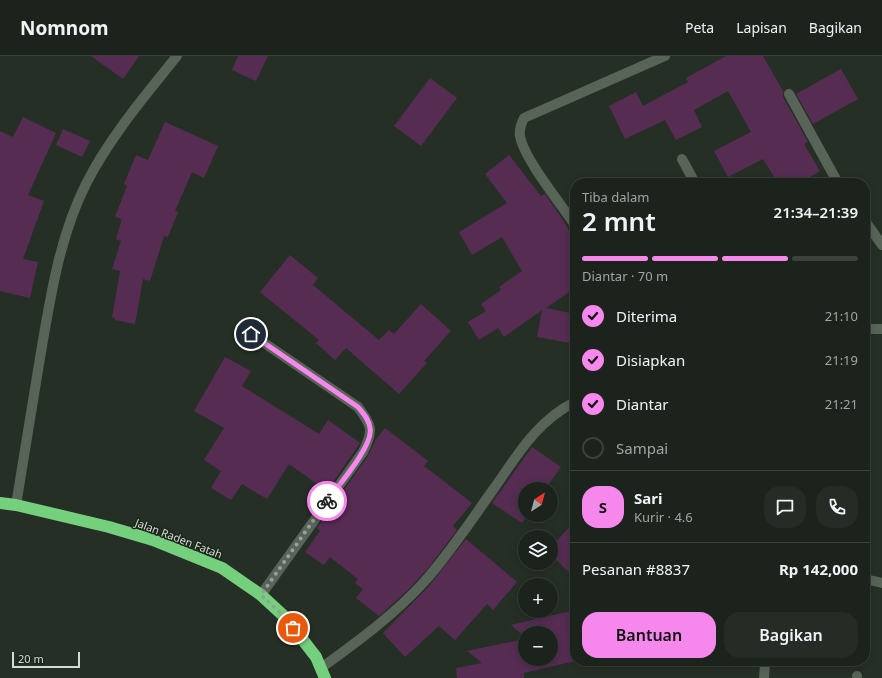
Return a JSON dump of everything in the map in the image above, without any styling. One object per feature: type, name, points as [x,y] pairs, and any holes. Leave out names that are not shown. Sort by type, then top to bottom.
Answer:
[{"type":"highway","name":"Jalan Raden Fatah","points":[[0,503],[16,504],[109,526],[153,540],[222,568],[261,595],[286,618],[316,657],[323,673]]},
{"type":"street","points":[[16,504],[48,313],[60,259],[74,212],[86,184],[99,160],[177,56]]},
{"type":"street","points":[[570,218],[526,154],[520,136],[520,125],[524,118],[665,56]]},
{"type":"street","points":[[789,94],[835,178]]},
{"type":"street","points":[[682,159],[692,178]]},
{"type":"street","points":[[870,228],[882,245]]},
{"type":"street","points":[[870,329],[882,329]]},
{"type":"street","points":[[251,334],[358,407],[368,420],[371,429],[370,437],[363,452],[261,595]]},
{"type":"street","points":[[323,673],[424,582],[466,529],[529,439],[547,421],[570,405]]},
{"type":"street","points":[[870,580],[882,583]]},
{"type":"street","points":[[764,678],[765,666]]},
{"type":"building","points":[[91,56],[139,56],[123,79]]},
{"type":"building","points":[[238,56],[268,56],[256,81],[232,70]]},
{"type":"building","points":[[726,56],[763,56],[783,91],[783,97],[808,142],[804,144],[820,171],[808,178],[775,178],[763,159],[728,177],[714,151],[751,132],[728,91],[694,110],[702,127],[676,140],[665,120],[625,139],[609,106],[636,92],[643,106],[688,82],[686,78]]},
{"type":"building","points":[[841,69],[858,99],[813,124],[796,94]]},
{"type":"building","points":[[430,78],[457,98],[421,146],[394,126]]},
{"type":"building","points":[[23,117],[56,133],[28,195],[44,201],[23,259],[38,262],[30,298],[0,291],[0,131],[13,137]]},
{"type":"building","points":[[165,122],[218,146],[204,178],[192,172],[175,211],[178,212],[168,237],[164,236],[150,281],[143,279],[135,324],[115,320],[115,318],[112,317],[120,271],[112,269],[121,241],[116,239],[122,219],[115,217],[127,186],[124,184],[136,155],[148,160]]},
{"type":"building","points":[[63,129],[90,141],[82,157],[56,145]]},
{"type":"building","points":[[509,155],[541,196],[545,194],[570,232],[570,291],[546,308],[570,313],[570,343],[537,337],[542,310],[504,337],[498,328],[479,340],[468,322],[486,311],[481,304],[501,290],[499,287],[522,271],[502,237],[472,255],[459,232],[507,203],[485,174]]},
{"type":"building","points":[[290,255],[318,278],[313,285],[379,340],[389,330],[394,334],[421,304],[451,331],[424,361],[427,363],[399,394],[346,348],[335,360],[316,343],[319,340],[260,292]]},
{"type":"building","points":[[225,357],[251,371],[242,386],[319,434],[328,420],[360,443],[327,491],[289,464],[267,499],[242,484],[231,500],[211,488],[221,471],[204,460],[224,428],[194,411]]},
{"type":"building","points":[[385,428],[428,461],[424,466],[472,503],[453,526],[457,530],[429,567],[408,590],[379,616],[356,598],[363,589],[355,583],[358,579],[330,557],[324,565],[305,552],[320,531],[317,528],[368,456],[375,441]]},
{"type":"building","points":[[532,447],[561,467],[550,482],[518,482],[518,520],[492,503]]},
{"type":"building","points":[[570,526],[570,573],[558,562],[558,539]]},
{"type":"building","points":[[466,539],[517,582],[493,610],[487,604],[455,640],[439,626],[405,657],[383,633],[429,586]]},
{"type":"building","points":[[570,611],[570,662],[558,665],[558,626],[518,626],[518,631],[511,625],[541,618],[558,618],[558,614]]},
{"type":"building","points":[[518,640],[518,666],[554,666],[524,673],[524,678],[457,678],[456,668],[482,663],[467,651]]},
{"type":"way so far","points":[[293,628],[286,618],[261,595],[327,501]]},
{"type":"route","points":[[251,334],[358,407],[368,420],[371,429],[370,437],[363,452],[327,501]]}]
